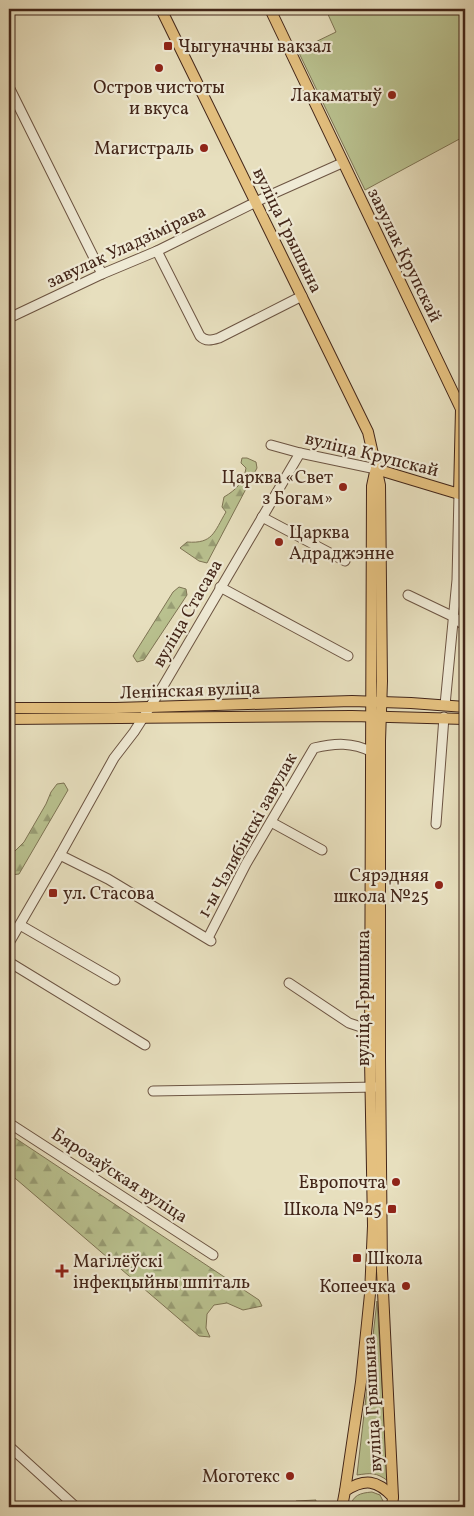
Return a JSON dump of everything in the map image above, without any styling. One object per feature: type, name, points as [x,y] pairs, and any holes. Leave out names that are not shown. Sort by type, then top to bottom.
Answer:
[{"type":"main road","name":"вуліца Грышына","points":[[161,9],[368,432],[376,469],[372,486],[376,701],[373,1226],[370,1294],[361,1382],[342,1507]]},
{"type":"main road","name":"завулак Крупскай","points":[[270,9],[342,163],[463,410],[462,495]]},
{"type":"main road","name":"вуліца Крупскай","points":[[376,469],[462,495]]},
{"type":"main road","points":[[376,701],[465,707]]},
{"type":"main road","name":"Ленінская вуліца","points":[[9,708],[148,707],[376,701]]},
{"type":"main road","name":"вуліца Грышына","points":[[376,716],[372,752],[370,1030],[375,1087],[393,1502]]},
{"type":"main road","points":[[376,716],[465,719]]},
{"type":"main road","name":"Ленінская вуліца","points":[[9,719],[376,716]]},
{"type":"main road","points":[[345,1491],[356,1484],[376,1483],[385,1488],[393,1502]]},
{"type":"street","points":[[9,87],[102,274]]},
{"type":"street","name":"завулак Уладзімірава","points":[[9,318],[102,274],[157,251],[256,202],[342,163]]},
{"type":"street","points":[[157,251],[200,336],[204,339],[219,338],[302,296]]},
{"type":"street","name":"вуліца Крупскай","points":[[271,445],[376,469]]},
{"type":"street","name":"вуліца Стасава","points":[[9,943],[114,758],[134,732],[148,707],[162,688],[300,453]]},
{"type":"street","name":"завулак Крупскай","points":[[445,705],[454,617],[461,581],[462,495]]},
{"type":"street","points":[[262,517],[345,561]]},
{"type":"street","points":[[220,587],[348,656]]},
{"type":"street","points":[[408,595],[454,617],[465,626]]},
{"type":"street","points":[[436,824],[444,718]]},
{"type":"street","name":"1-ы Чэлябінскі завулак","points":[[60,856],[108,880],[210,940],[246,864],[314,748],[333,743],[351,744],[372,752]]},
{"type":"street","points":[[271,822],[322,850]]},
{"type":"street","points":[[20,925],[115,980]]},
{"type":"street","points":[[9,962],[146,1045]]},
{"type":"street","points":[[289,983],[348,1023],[370,1030]]},
{"type":"street","points":[[153,1091],[375,1087]]},
{"type":"street","name":"Бярозаўская вуліца","points":[[9,1123],[213,1255]]},
{"type":"street","points":[[9,1446],[73,1506]]},
{"type":"green space","name":"Лакаматыў","points":[[465,9],[465,136],[365,190],[299,53],[304,50],[303,48],[336,32],[326,10]]},
{"type":"green space","points":[[242,458],[256,462],[257,468],[207,563],[199,561],[180,548],[187,542],[208,539],[215,531],[226,512],[222,507],[224,497],[236,488],[243,477],[246,468],[241,463]]},
{"type":"green space","points":[[179,587],[186,589],[187,595],[144,660],[137,662],[133,656],[173,592]]},
{"type":"green space","points":[[64,783],[68,790],[19,874],[11,875],[9,872],[10,856],[24,842],[51,792],[57,784]]},
{"type":"green space","points":[[9,1134],[259,1300],[262,1306],[243,1310],[227,1303],[214,1305],[207,1314],[206,1328],[210,1337],[199,1336],[9,1173]]},
{"type":"green space","points":[[377,1301],[388,1481],[373,1474],[357,1475]]},
{"type":"green space","points":[[372,1492],[380,1495],[386,1507],[350,1507],[358,1495]]},
{"type":"green space","points":[[316,1500],[314,1507],[295,1507],[296,1501]]},
{"type":"place","name":"Чыгуначны вакзал","points":[[168,46]]},
{"type":"place","name":"Остров чистоты и вкуса","points":[[159,68]]},
{"type":"place","name":"Лакаматыў","points":[[392,95]]},
{"type":"place","name":"Магистраль","points":[[204,148]]},
{"type":"place","name":"Царква «Свет з Богам»","points":[[343,487]]},
{"type":"place","name":"Царква Адраджэнне","points":[[279,542]]},
{"type":"place","name":"Сярэдняя школа №25","points":[[439,885]]},
{"type":"place","name":"ул. Стасова","points":[[53,893]]},
{"type":"place","name":"Европочта","points":[[396,1182]]},
{"type":"place","name":"Школа №25","points":[[392,1209]]},
{"type":"place","name":"Школа","points":[[357,1258]]},
{"type":"place","name":"Магілёўскі інфекцыйны шпіталь","points":[[62,1271]]},
{"type":"place","name":"Копеечка","points":[[406,1286]]},
{"type":"place","name":"Моготекс","points":[[290,1476]]}]
